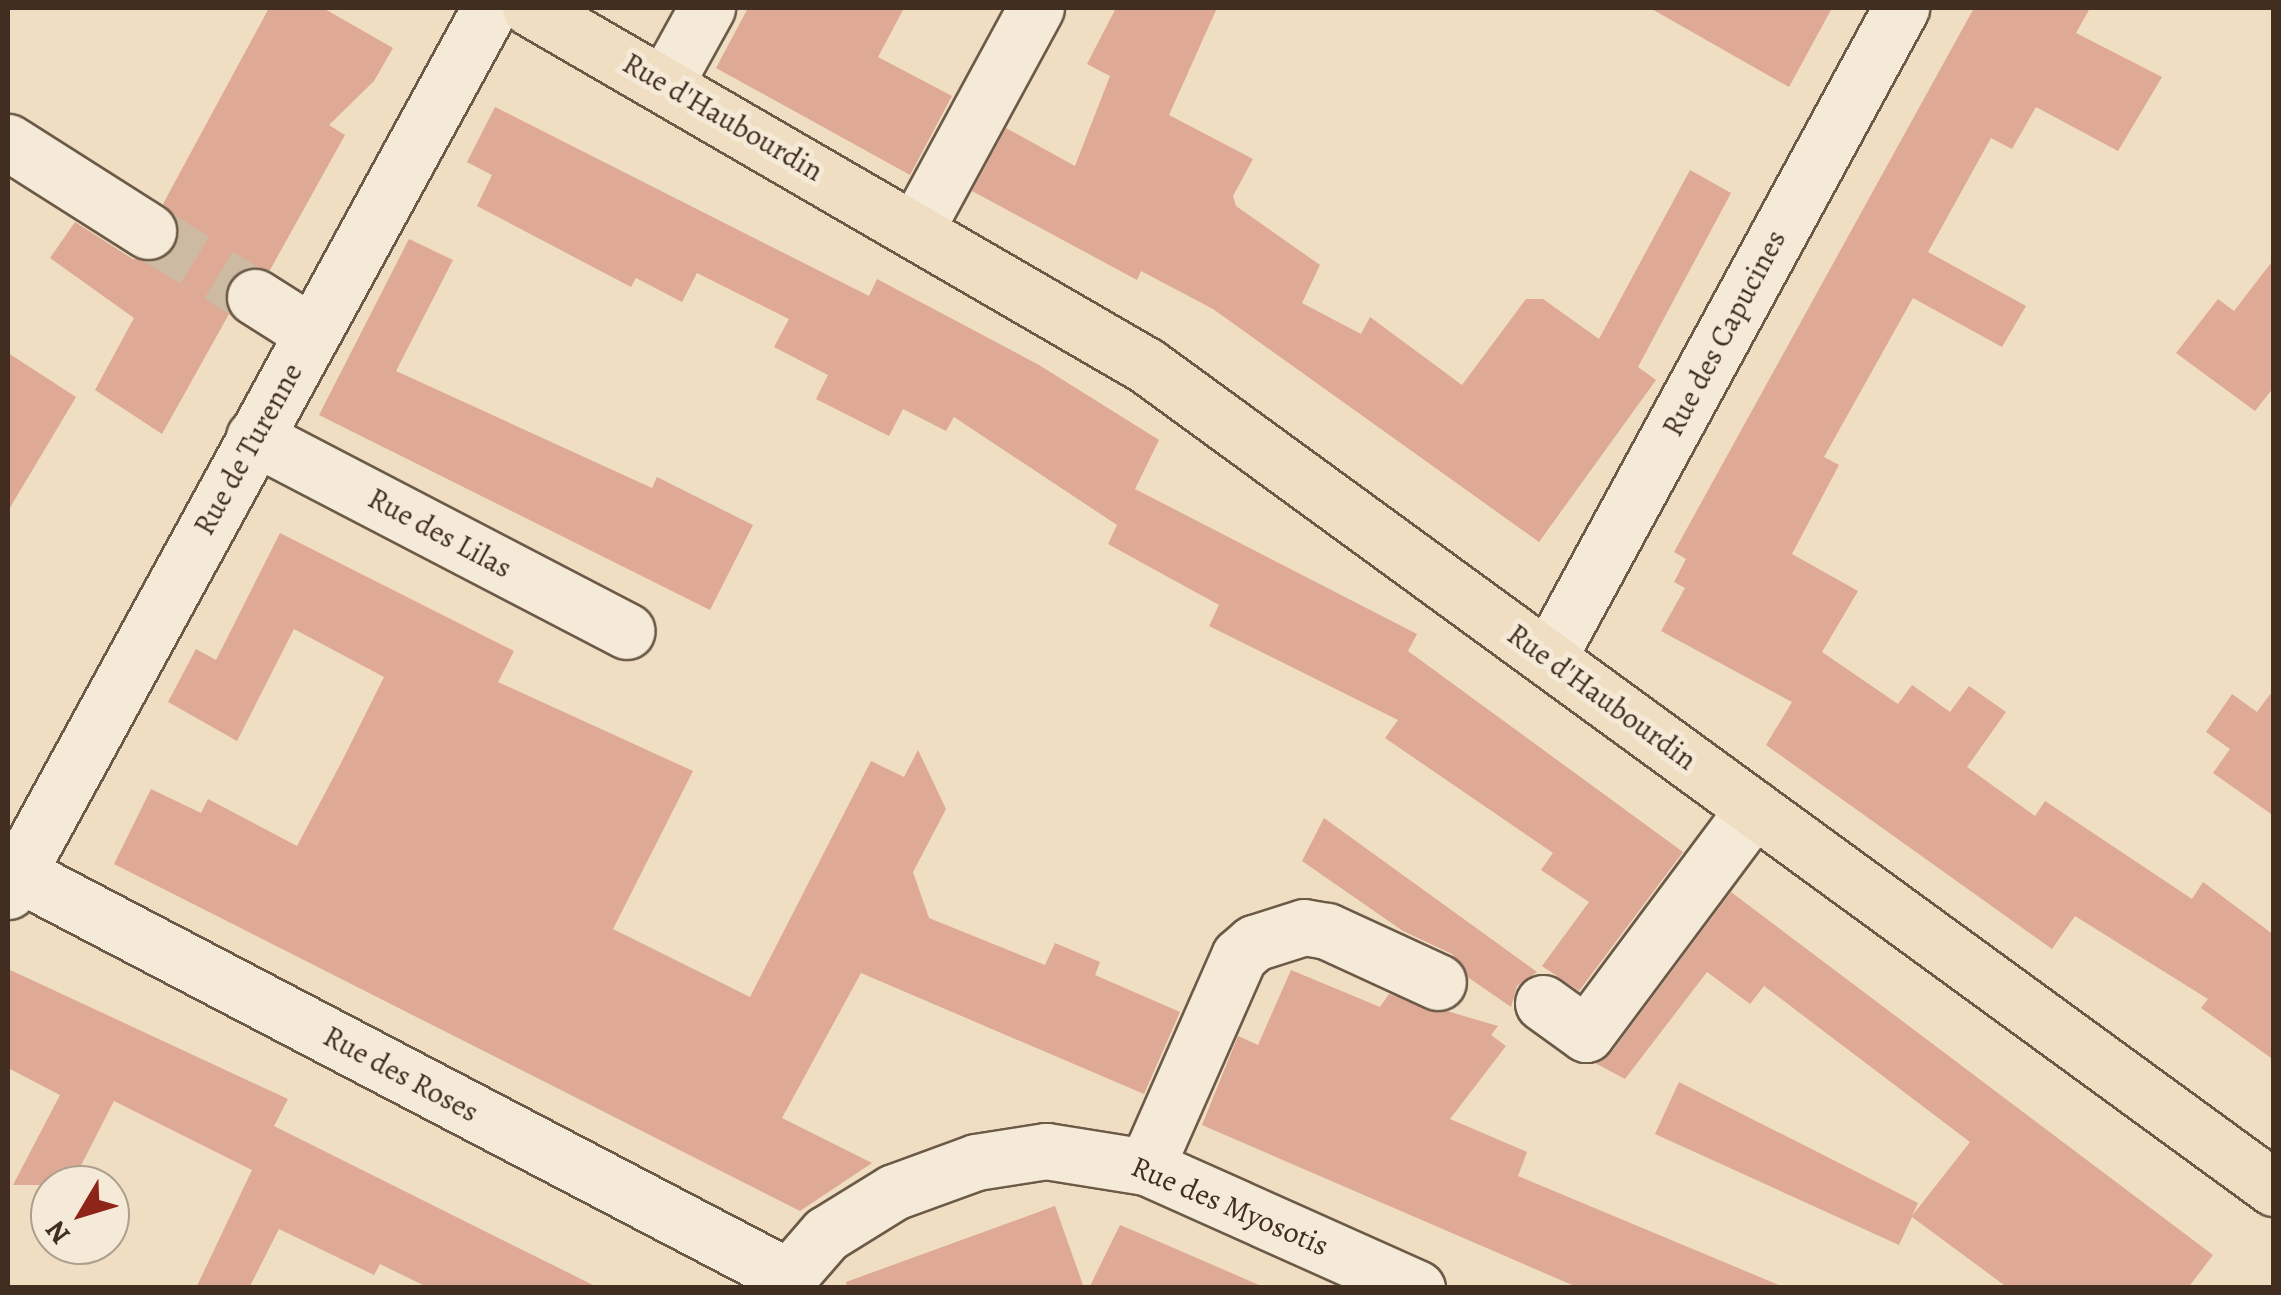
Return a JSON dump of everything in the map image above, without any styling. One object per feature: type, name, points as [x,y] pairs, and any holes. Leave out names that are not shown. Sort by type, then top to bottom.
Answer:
[{"type":"main road","name":"Rue d'Haubourdin","points":[[530,8],[917,227],[1147,366],[2274,1188]]},
{"type":"street","name":"Rue de Turenne","points":[[12,882],[490,8]]},
{"type":"street","points":[[665,84],[707,8]]},
{"type":"street","points":[[917,227],[1036,8]]},
{"type":"street","name":"Rue des Capucines","points":[[1548,658],[1900,8]]},
{"type":"street","points":[[8,142],[148,231]]},
{"type":"street","points":[[256,297],[312,333]]},
{"type":"street","name":"Rue des Lilas","points":[[254,437],[627,630]]},
{"type":"street","points":[[1543,1003],[1586,1034],[1754,809]]},
{"type":"street","name":"Rue des Roses","points":[[12,882],[782,1281]]},
{"type":"street","points":[[1146,1167],[1239,956],[1254,943],[1304,927],[1327,931],[1438,982]]},
{"type":"street","name":"Rue des Myosotis","points":[[782,1281],[860,1212],[976,1162],[1046,1151],[1146,1167],[1418,1288]]},
{"type":"building","points":[[269,8],[323,8],[393,48],[374,81],[329,125],[345,135],[270,270],[241,269],[228,281],[229,314],[162,434],[95,390],[134,318],[50,258],[75,222],[133,259],[162,259],[174,249],[176,217],[163,204]]},
{"type":"building","points":[[748,8],[904,8],[878,57],[952,96],[910,175],[716,68]]},
{"type":"building","points":[[1116,8],[1217,8],[1169,115],[1253,159],[1233,196],[1236,206],[1320,265],[1302,303],[1361,334],[1370,317],[1462,385],[1526,299],[1543,299],[1599,339],[1690,170],[1731,193],[1638,367],[1656,380],[1539,542],[1213,309],[1141,271],[1137,280],[972,191],[1006,128],[1075,166],[1110,76],[1087,64]]},
{"type":"building","points":[[1650,8],[1832,8],[1789,87]]},
{"type":"building","points":[[1974,8],[2090,8],[2076,33],[2162,77],[2118,151],[2036,107],[2012,149],[1991,138],[1928,252],[2026,306],[2002,347],[1913,298],[1824,457],[1839,465],[1792,554],[1858,591],[1822,652],[1898,704],[1912,685],[1950,712],[1969,686],[2006,712],[1967,767],[2035,816],[2045,801],[2192,899],[2203,882],[2274,935],[2274,1060],[2201,1008],[2208,999],[2075,916],[2052,949],[1766,745],[1792,702],[1661,631],[1685,588],[1674,582],[1686,559],[1674,552]]},
{"type":"building","points":[[495,107],[869,296],[877,279],[1039,365],[1159,440],[1135,489],[1417,634],[1408,651],[1683,852],[1579,991],[1542,966],[1589,902],[1541,870],[1553,853],[1385,738],[1398,720],[1209,626],[1219,605],[1108,544],[1117,525],[954,417],[946,431],[903,409],[889,436],[816,399],[828,375],[774,347],[789,319],[697,273],[682,302],[636,278],[631,287],[477,206],[492,175],[467,162]]},
{"type":"building","points":[[409,239],[453,260],[396,371],[652,488],[657,477],[753,525],[710,610],[319,415]]},
{"type":"building","points":[[2274,259],[2274,387],[2255,411],[2176,353],[2218,299],[2234,311]]},
{"type":"building","points":[[8,353],[76,397],[8,511]]},
{"type":"building","points":[[280,533],[514,651],[498,682],[693,771],[613,929],[750,997],[871,761],[904,777],[918,750],[946,809],[913,872],[929,918],[1045,965],[1055,943],[1100,962],[1095,975],[1180,1012],[1144,1094],[861,973],[782,1118],[872,1163],[800,1211],[114,864],[151,789],[201,813],[208,799],[297,846],[341,763],[384,677],[294,629],[237,741],[168,702],[196,649],[216,660]]},
{"type":"building","points":[[2274,689],[2274,816],[2213,773],[2230,749],[2206,732],[2232,694],[2257,712]]},
{"type":"building","points":[[1324,818],[1537,972],[1517,986],[1511,1007],[1469,978],[1452,954],[1403,931],[1302,861]]},
{"type":"building","points":[[1731,892],[2213,1255],[2188,1288],[2008,1288],[1912,1217],[1899,1245],[1655,1134],[1679,1082],[1918,1203],[1912,1216],[1970,1142],[1764,986],[1750,1004],[1707,972],[1625,1079],[1595,1063],[1611,1053]]},
{"type":"building","points":[[8,969],[288,1099],[274,1126],[599,1288],[429,1288],[380,1264],[374,1275],[279,1229],[249,1288],[196,1288],[252,1170],[114,1101],[81,1165],[30,1165],[30,1185],[13,1185],[60,1095],[8,1068]]},
{"type":"building","points":[[1291,970],[1380,1007],[1389,994],[1498,1026],[1491,1035],[1506,1046],[1450,1119],[1527,1152],[1518,1176],[1786,1288],[1579,1288],[1202,1125],[1238,1036],[1258,1045]]},
{"type":"building","points":[[1055,1206],[1084,1288],[847,1288],[846,1282]]},
{"type":"building","points":[[1120,1225],[1146,1236],[1266,1288],[1089,1288]]},
{"type":"tunnel","points":[[148,231],[255,297]]}]
